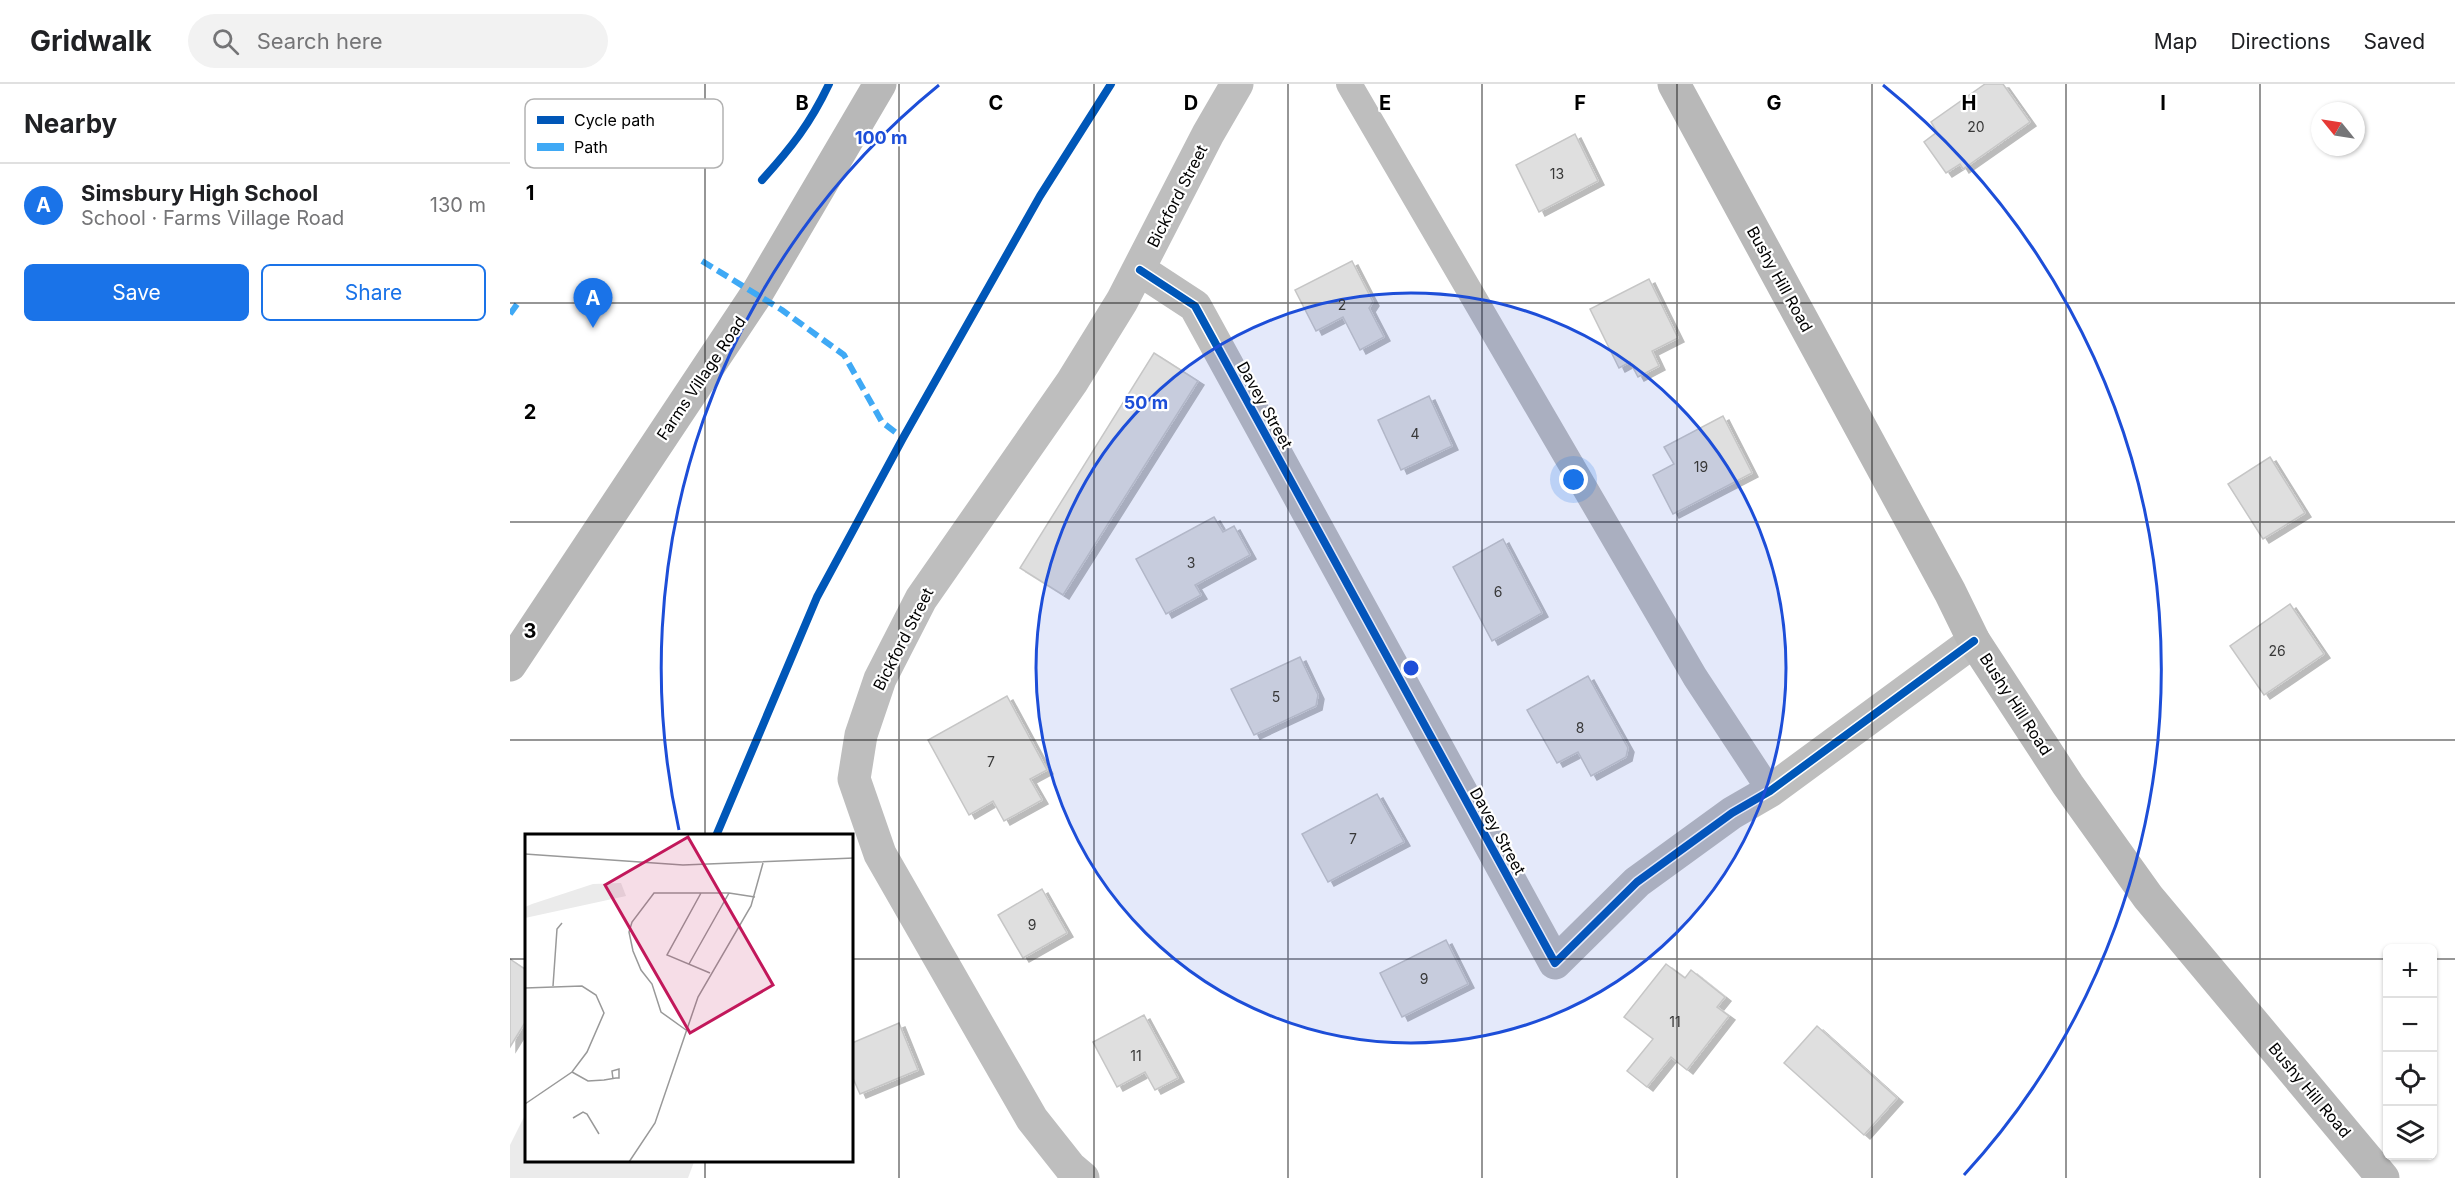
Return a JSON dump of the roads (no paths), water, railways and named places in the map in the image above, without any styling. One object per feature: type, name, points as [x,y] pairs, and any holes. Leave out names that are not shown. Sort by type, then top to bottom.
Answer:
[{"type":"main road","name":"Farms Village Road","points":[[510,665],[756,295],[880,84]]},
{"type":"main road","name":"Bushy Hill Road","points":[[1674,84],[1974,640],[2068,785],[2148,897],[2384,1178]]},
{"type":"street","name":"Bickford Street","points":[[1083,1178],[1070,1167],[1032,1119],[986,1039],[880,854],[854,779],[861,735],[880,679],[921,599],[1072,382],[1140,270],[1208,134],[1237,84]]},
{"type":"street","name":"Davey Street","points":[[1140,270],[1195,306],[1555,963],[1637,882],[1732,813],[1770,791],[1974,640]]},
{"type":"lane","points":[[1349,84],[1695,677],[1770,791]]},
{"type":"place","name":"Simsbury High School","points":[[593,328]]}]
